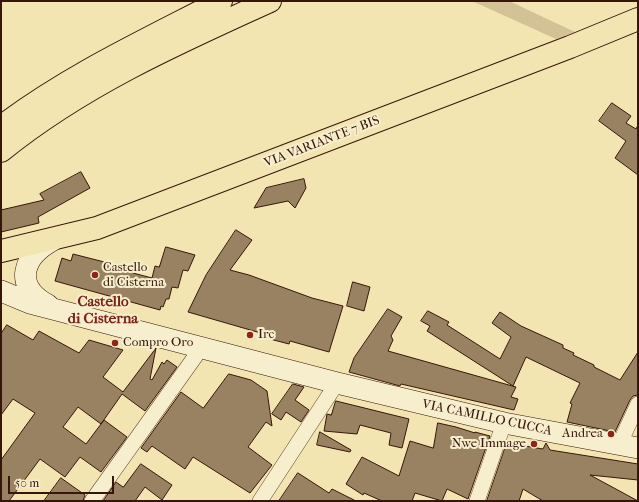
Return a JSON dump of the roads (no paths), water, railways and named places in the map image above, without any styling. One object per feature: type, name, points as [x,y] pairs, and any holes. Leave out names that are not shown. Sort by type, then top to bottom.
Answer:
[{"type":"main road","points":[[1,128],[16,116],[99,64],[221,1]]},
{"type":"main road","points":[[1,151],[31,127],[112,78],[198,34],[270,1]]},
{"type":"main road","name":"VIA VARIANTE 7 BIS","points":[[1,251],[53,240],[97,228],[580,44],[638,19]]},
{"type":"street","points":[[53,240],[40,248],[33,256],[27,269],[26,280],[31,294],[58,310]]},
{"type":"street","name":"VIA CAMILLO CUCCA","points":[[1,291],[30,303],[337,383],[504,423],[629,446]]},
{"type":"street","points":[[92,501],[202,347]]},
{"type":"street","points":[[260,501],[337,383]]},
{"type":"street","points":[[629,446],[638,404]]},
{"type":"street","points":[[477,501],[504,423]]},
{"type":"place","name":"Castello di Cisterna","points":[[95,275]]},
{"type":"place","name":"Irc","points":[[250,335]]},
{"type":"place","name":"Compro Oro","points":[[115,343]]},
{"type":"place","name":"Andrea","points":[[611,434]]},
{"type":"place","name":"Nwe Immage","points":[[534,444]]},
{"type":"district","name":"Castello di Cisterna","points":[[103,310]]}]
